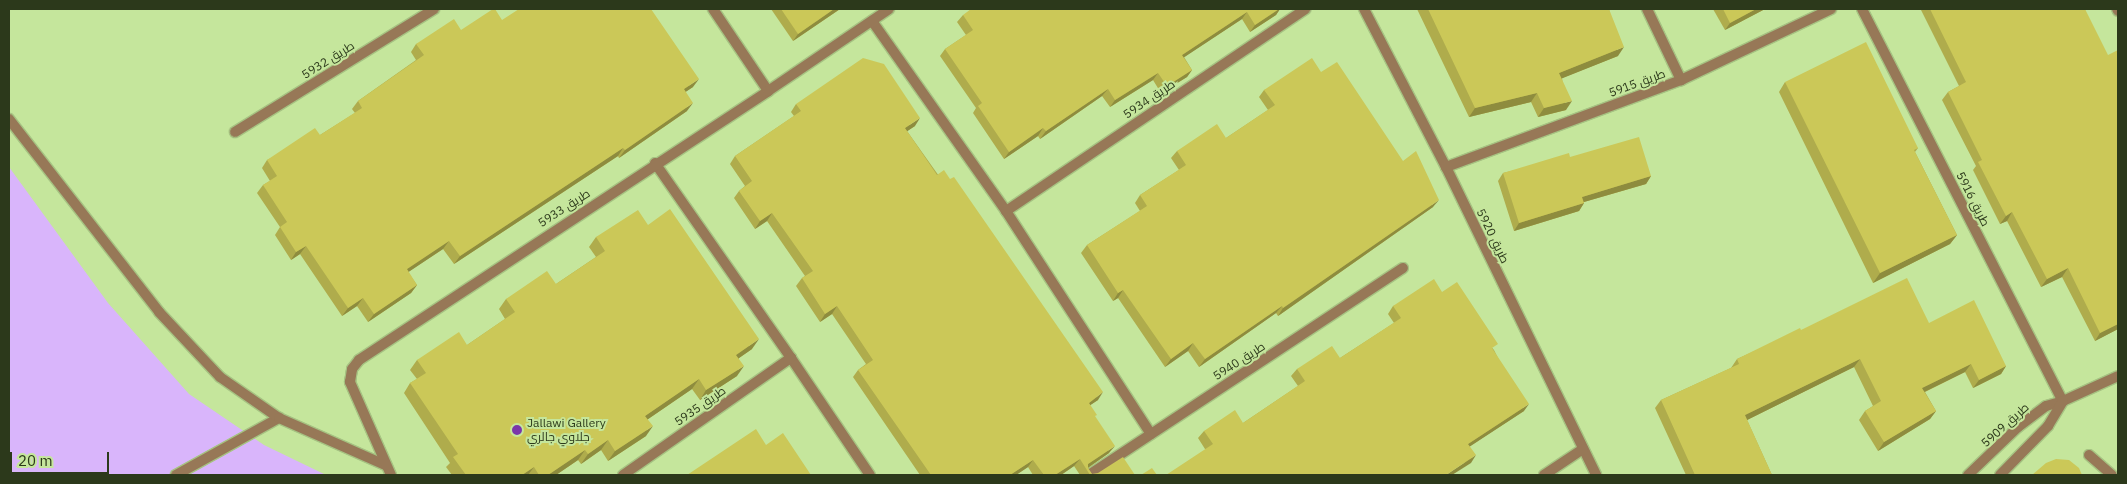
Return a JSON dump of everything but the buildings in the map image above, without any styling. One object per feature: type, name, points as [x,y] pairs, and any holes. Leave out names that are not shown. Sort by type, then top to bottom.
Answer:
[{"type":"street","name":"طريق 5932","points":[[235,132],[434,9]]},
{"type":"street","points":[[713,9],[768,91]]},
{"type":"street","name":"طريق 5933","points":[[391,475],[350,382],[352,369],[359,360],[655,163],[768,91],[889,9]]},
{"type":"street","name":"طريق 5934","points":[[1006,211],[1305,9]]},
{"type":"street","name":"طريق 5920","points":[[1364,9],[1446,167],[1596,475]]},
{"type":"street","points":[[1647,9],[1681,80]]},
{"type":"street","name":"طريق 5915","points":[[1446,167],[1681,80],[1831,9]]},
{"type":"street","name":"طريق 5916","points":[[1862,9],[2063,401]]},
{"type":"street","points":[[872,21],[1006,211],[1151,434]]},
{"type":"street","points":[[9,119],[158,312],[220,377],[279,418],[385,465]]},
{"type":"street","points":[[655,163],[792,358],[870,475]]},
{"type":"street","name":"طريق 5940","points":[[1089,475],[1403,268]]},
{"type":"street","name":"طريق 5935","points":[[622,475],[792,358]]},
{"type":"street","name":"طريق 5909","points":[[1968,475],[2031,416],[2046,406],[2063,401],[2118,376]]},
{"type":"street","points":[[2000,475],[2048,426],[2063,401]]},
{"type":"street","points":[[176,475],[279,418]]},
{"type":"street","points":[[1544,475],[1584,449]]},
{"type":"street","points":[[2089,456],[2106,468],[2112,475]]},
{"type":"shaded area","points":[[9,167],[108,303],[189,394],[264,445],[326,475],[9,475]]},
{"type":"place","name":"Jallawi Gallery جلاوي جالري","points":[[517,430]]}]
